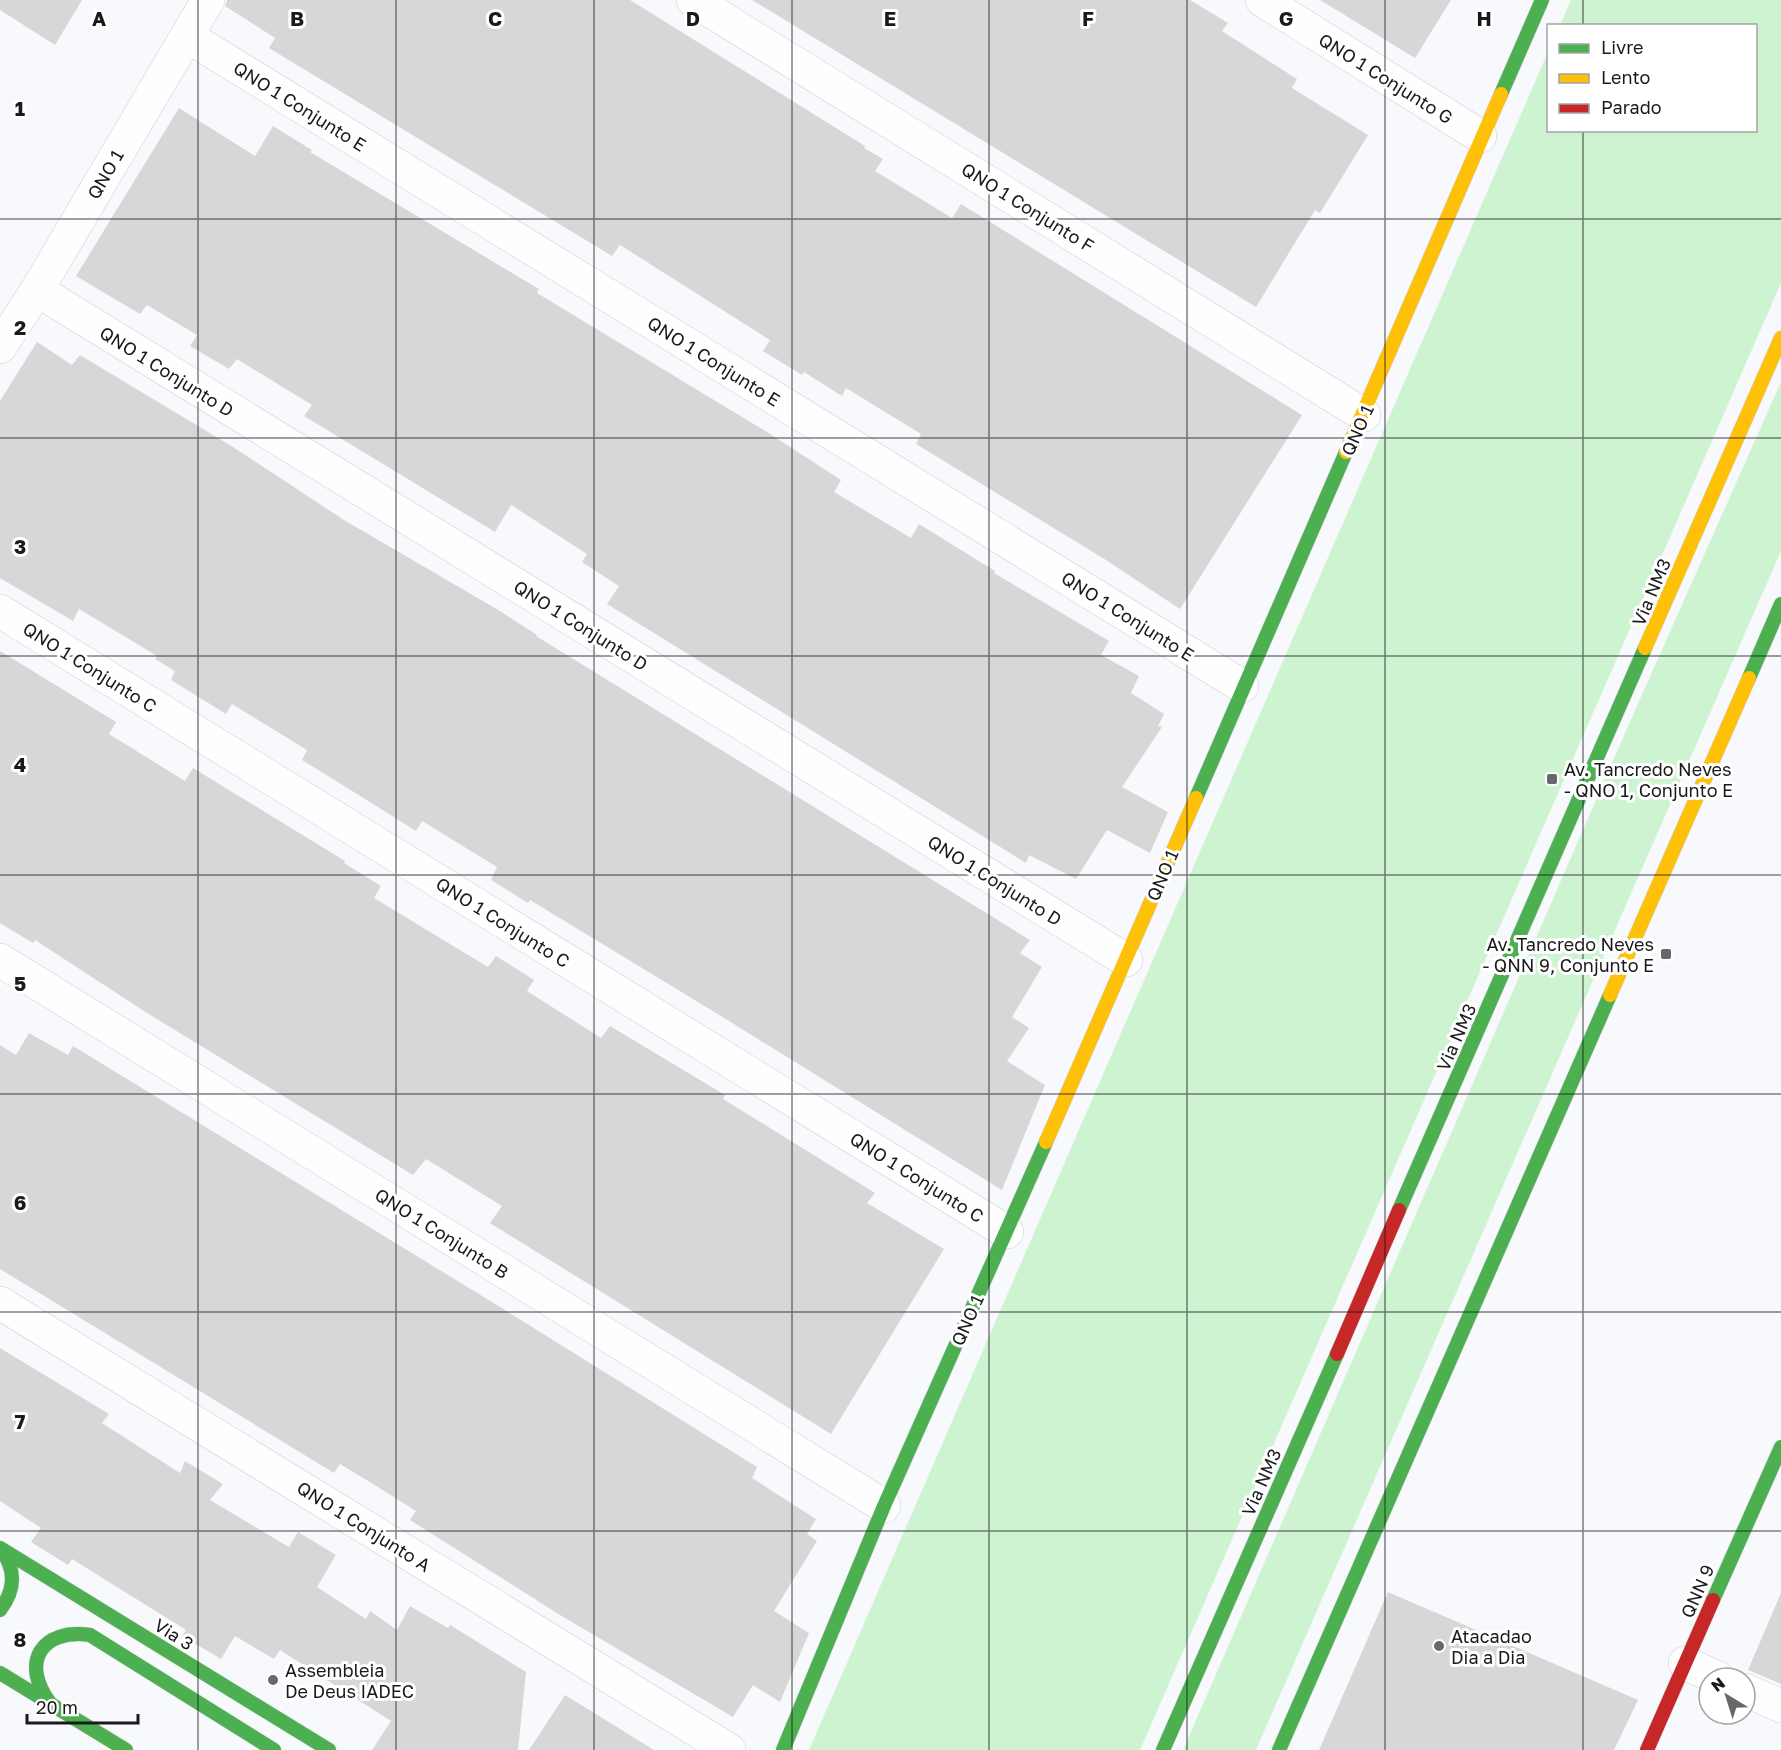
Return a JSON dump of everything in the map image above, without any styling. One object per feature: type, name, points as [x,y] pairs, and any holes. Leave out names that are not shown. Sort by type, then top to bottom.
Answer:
[{"type":"main road","name":"QNO 1","points":[[783,1750],[884,1506],[1126,960],[1242,686],[1364,415],[1480,136],[1542,0]]},
{"type":"main road","name":"Via NM3","points":[[1163,1750],[1781,338]]},
{"type":"main road","points":[[1279,1750],[1781,604]]},
{"type":"main road","name":"QNN 9","points":[[1647,1750],[1781,1447]]},
{"type":"main road","points":[[0,1548],[13,1568],[14,1580],[12,1592],[0,1610]]},
{"type":"main road","name":"Via 3","points":[[0,1548],[329,1750]]},
{"type":"main road","points":[[50,1703],[40,1694],[35,1681],[34,1668],[38,1655],[45,1644],[55,1636],[78,1631],[100,1641],[274,1750]]},
{"type":"main road","points":[[0,1672],[126,1750]]},
{"type":"street","name":"QNO 1","points":[[0,347],[37,290],[208,0]]},
{"type":"street","name":"QNO 1 Conjunto F","points":[[693,0],[1364,415]]},
{"type":"street","name":"QNO 1 Conjunto G","points":[[1262,0],[1480,136]]},
{"type":"street","name":"QNO 1 Conjunto E","points":[[187,36],[1242,686]]},
{"type":"street","name":"QNO 1 Conjunto D","points":[[37,290],[1126,960]]},
{"type":"street","name":"QNO 1 Conjunto C","points":[[0,611],[1007,1232]]},
{"type":"street","name":"QNO 1 Conjunto B","points":[[0,960],[884,1506]]},
{"type":"street","name":"QNO 1 Conjunto A","points":[[0,1303],[729,1750]]},
{"type":"street","points":[[1685,1663],[1697,1668]]},
{"type":"street","points":[[1757,1695],[1781,1706]]},
{"type":"green space","points":[[1571,0],[1781,0],[1781,283],[1140,1750],[809,1750],[1547,54],[1547,132],[1757,132],[1757,24],[1560,24]]},
{"type":"green space","points":[[1781,382],[1781,551],[1256,1750],[1183,1750],[1629,724]]},
{"type":"building","points":[[0,0],[82,0],[55,45],[0,10]]},
{"type":"building","points":[[227,0],[630,0],[865,146],[864,148],[883,159],[875,171],[952,218],[961,204],[1302,415],[1180,609],[1106,560],[916,444],[921,434],[846,388],[842,396],[804,372],[802,375],[763,351],[770,340],[620,245],[612,256],[269,48],[275,38],[225,6]]},
{"type":"building","points":[[752,0],[1190,0],[1228,23],[1222,31],[1297,79],[1292,88],[1368,135],[1320,213],[1315,210],[1256,307]]},
{"type":"building","points":[[1320,0],[1451,0],[1415,58]]},
{"type":"building","points":[[179,108],[255,156],[273,126],[312,150],[310,152],[539,289],[537,293],[767,432],[841,480],[834,492],[911,538],[919,524],[995,571],[994,573],[1109,641],[1101,655],[1139,676],[1131,693],[1164,714],[1158,726],[1162,727],[1122,787],[1168,812],[1150,853],[1107,830],[1076,879],[1029,855],[1026,863],[607,604],[619,586],[582,562],[587,554],[511,505],[495,532],[304,416],[312,405],[237,359],[229,369],[190,346],[197,335],[147,305],[140,314],[76,276]]},
{"type":"building","points":[[37,342],[72,365],[80,355],[233,447],[344,520],[500,611],[536,636],[1030,940],[1020,953],[1042,967],[1012,1017],[1029,1028],[1007,1061],[1045,1085],[1002,1190],[530,900],[528,903],[491,880],[497,867],[422,821],[416,831],[302,760],[307,750],[232,704],[226,714],[171,680],[175,671],[155,659],[157,656],[79,609],[73,621],[0,578],[0,401]]},
{"type":"building","points":[[0,651],[116,722],[109,734],[185,781],[193,768],[345,861],[344,863],[381,886],[374,898],[488,967],[496,956],[534,980],[527,991],[601,1038],[610,1026],[725,1095],[723,1099],[875,1193],[867,1203],[944,1249],[831,1434],[490,1223],[502,1206],[426,1159],[413,1175],[147,1013],[35,940],[33,943],[0,923]]},
{"type":"building","points":[[29,1033],[68,1055],[73,1046],[492,1302],[757,1467],[752,1478],[816,1519],[807,1534],[817,1541],[774,1611],[809,1633],[780,1702],[753,1685],[733,1717],[560,1615],[410,1520],[416,1511],[378,1487],[340,1464],[334,1473],[0,1269],[0,1045],[16,1055]]},
{"type":"building","points":[[0,1348],[109,1414],[102,1423],[180,1473],[185,1461],[223,1484],[210,1500],[289,1547],[298,1532],[336,1555],[317,1587],[366,1619],[370,1611],[397,1630],[410,1606],[448,1628],[450,1625],[526,1672],[518,1750],[372,1750],[391,1721],[280,1650],[274,1659],[235,1636],[221,1659],[182,1636],[186,1630],[72,1559],[68,1565],[31,1542],[41,1528],[0,1501]]},
{"type":"building","name":"Atacadao Dia a Dia","points":[[1388,1592],[1638,1700],[1614,1750],[1319,1750]]},
{"type":"building","points":[[1781,1593],[1781,1684],[1757,1674],[1757,1666],[1750,1666]]},
{"type":"building","points":[[565,1695],[604,1719],[654,1750],[529,1750]]},
{"type":"traffic: fast","points":[[1501,94],[1542,0]]},
{"type":"traffic: fast","points":[[1196,798],[1346,452]]},
{"type":"traffic: fast","points":[[1749,678],[1781,604]]},
{"type":"traffic: fast","points":[[1399,1210],[1645,648]]},
{"type":"traffic: fast","points":[[1279,1750],[1610,995]]},
{"type":"traffic: fast","points":[[783,1750],[884,1506],[1046,1142]]},
{"type":"traffic: fast","points":[[1163,1750],[1337,1354]]},
{"type":"traffic: fast","points":[[1713,1600],[1781,1447]]},
{"type":"traffic: fast","points":[[0,1548],[329,1750]]},
{"type":"traffic: fast","points":[[0,1548],[9,1564],[12,1579],[9,1594],[0,1610]]},
{"type":"traffic: fast","points":[[50,1703],[41,1688],[37,1675],[40,1651],[59,1637],[73,1634],[90,1635],[274,1750]]},
{"type":"traffic: fast","points":[[0,1673],[126,1750]]},
{"type":"traffic: slow","points":[[1346,452],[1501,94]]},
{"type":"traffic: slow","points":[[1645,648],[1781,338]]},
{"type":"traffic: slow","points":[[1610,995],[1749,678]]},
{"type":"traffic: slow","points":[[1046,1142],[1196,798]]},
{"type":"traffic: jam","points":[[1337,1354],[1399,1210]]},
{"type":"traffic: jam","points":[[1647,1750],[1713,1600]]},
{"type":"place","name":"Av. Tancredo Neves - QNO 1, Conjunto E","points":[[1552,779]]},
{"type":"place","name":"Av. Tancredo Neves - QNN 9, Conjunto E","points":[[1666,954]]},
{"type":"place","name":"Atacadao Dia a Dia","points":[[1439,1646]]},
{"type":"place","name":"Assembleia De Deus IADEC","points":[[273,1680]]}]
